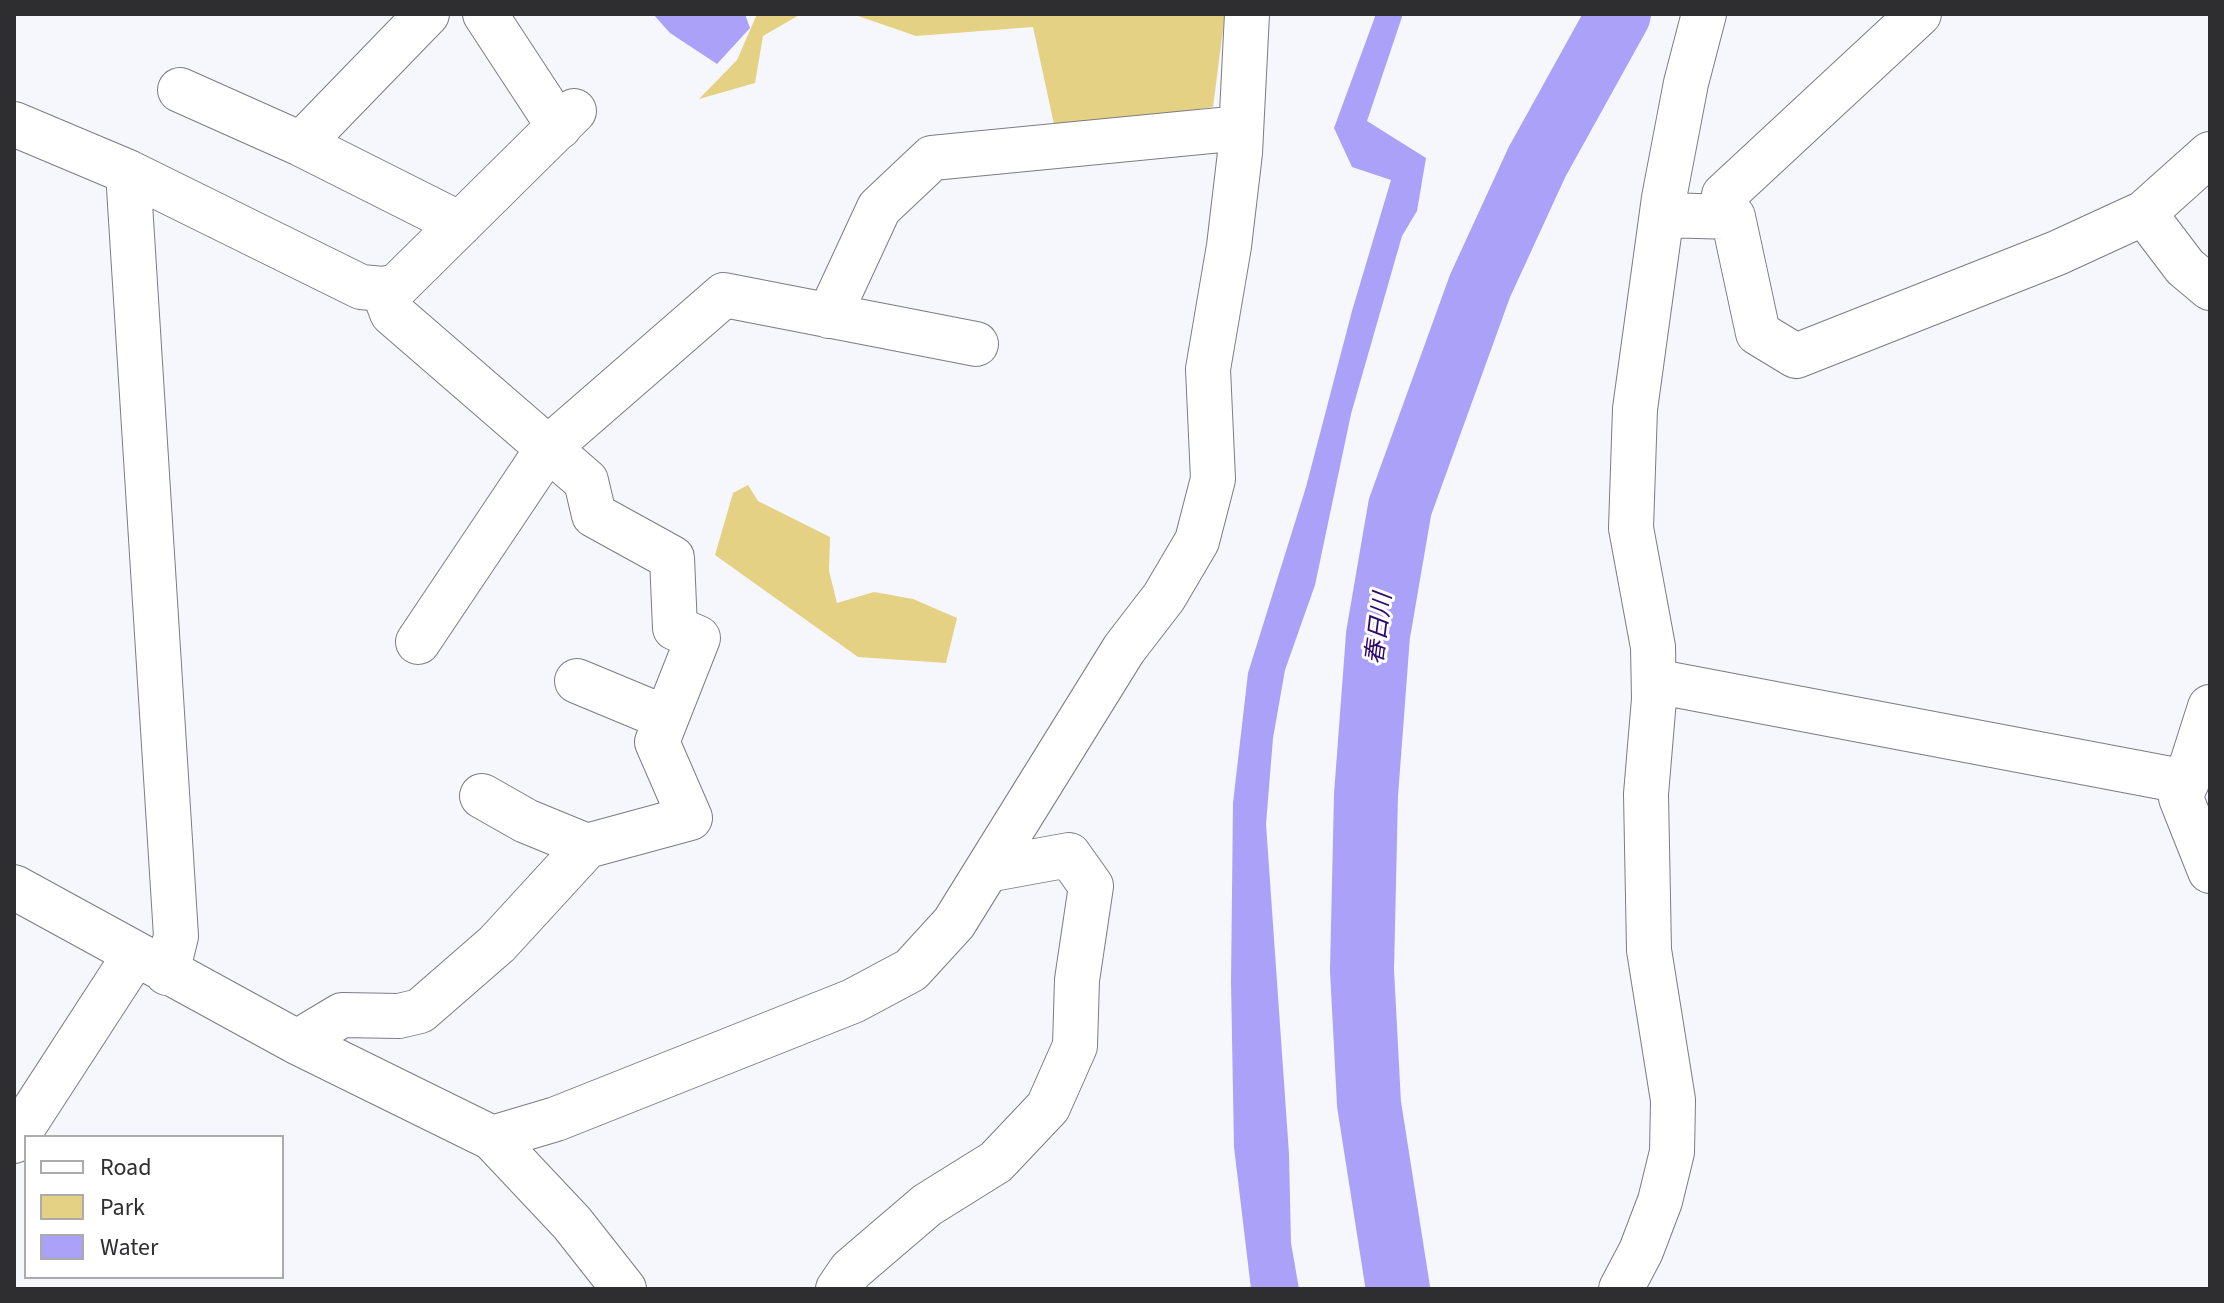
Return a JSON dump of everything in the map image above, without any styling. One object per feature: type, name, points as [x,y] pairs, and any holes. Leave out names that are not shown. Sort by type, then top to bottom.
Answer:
[{"type":"street","points":[[301,144],[427,14]]},
{"type":"street","points":[[14,124],[128,172],[361,287],[383,289],[397,286],[566,119],[485,14]]},
{"type":"street","points":[[492,1138],[556,1119],[853,1001],[911,970],[954,923],[1124,649],[1164,597],[1197,541],[1213,479],[1208,369],[1229,246],[1241,128],[1247,14]]},
{"type":"street","points":[[1632,1282],[1660,1201],[1672,1152],[1673,1100],[1649,950],[1646,794],[1654,681],[1651,633],[1631,528],[1630,486],[1635,409],[1662,215],[1686,83],[1704,14]]},
{"type":"street","points":[[1721,216],[1724,195],[1919,14]]},
{"type":"street","points":[[180,90],[301,144],[460,224]]},
{"type":"street","points":[[829,316],[879,208],[932,158],[1241,128]]},
{"type":"street","points":[[1662,215],[1733,217],[1758,333],[1796,356],[2057,253],[2144,213],[2210,154]]},
{"type":"street","points":[[14,1141],[150,965],[176,936],[128,172]]},
{"type":"street","points":[[2144,213],[2185,267],[2210,288]]},
{"type":"street","points":[[297,1042],[342,1015],[399,1016],[420,1011],[497,944],[587,846],[690,818],[657,742],[698,638],[675,628],[672,558],[594,515],[586,481],[392,313],[383,289]]},
{"type":"street","points":[[418,642],[548,448],[724,295],[976,344]]},
{"type":"street","points":[[577,681],[666,718]]},
{"type":"street","points":[[1654,681],[2187,782]]},
{"type":"street","points":[[2210,708],[2181,798],[2210,871]]},
{"type":"street","points":[[482,796],[526,821],[587,846]]},
{"type":"street","points":[[838,1289],[851,1270],[927,1205],[996,1162],[1048,1107],[1075,1046],[1077,980],[1091,886],[1069,855],[987,870]]},
{"type":"street","points":[[14,887],[150,965],[492,1138],[572,1223],[624,1289]]},
{"type":"green space","points":[[757,14],[801,14],[763,36],[755,83],[699,99],[737,60]]},
{"type":"green space","points":[[1225,14],[1213,107],[1055,129],[1033,27],[916,36],[858,16]]},
{"type":"green space","points":[[748,485],[758,501],[830,537],[829,571],[837,603],[874,592],[913,599],[957,618],[946,663],[858,657],[715,555],[733,493]]},
{"type":"water","points":[[653,14],[745,14],[750,28],[717,64],[670,33]]},
{"type":"water","points":[[1376,14],[1403,14],[1367,121],[1426,158],[1417,211],[1402,236],[1351,414],[1315,585],[1285,670],[1273,738],[1266,824],[1289,1154],[1291,1243],[1299,1289],[1251,1289],[1234,1147],[1231,982],[1233,803],[1248,673],[1306,487],[1352,311],[1391,180],[1352,167],[1334,128]]},
{"type":"waterway","name":"春日川","points":[[1398,1289],[1369,1104],[1362,970],[1366,795],[1378,635],[1400,507],[1480,286],[1537,162],[1619,14]]}]
